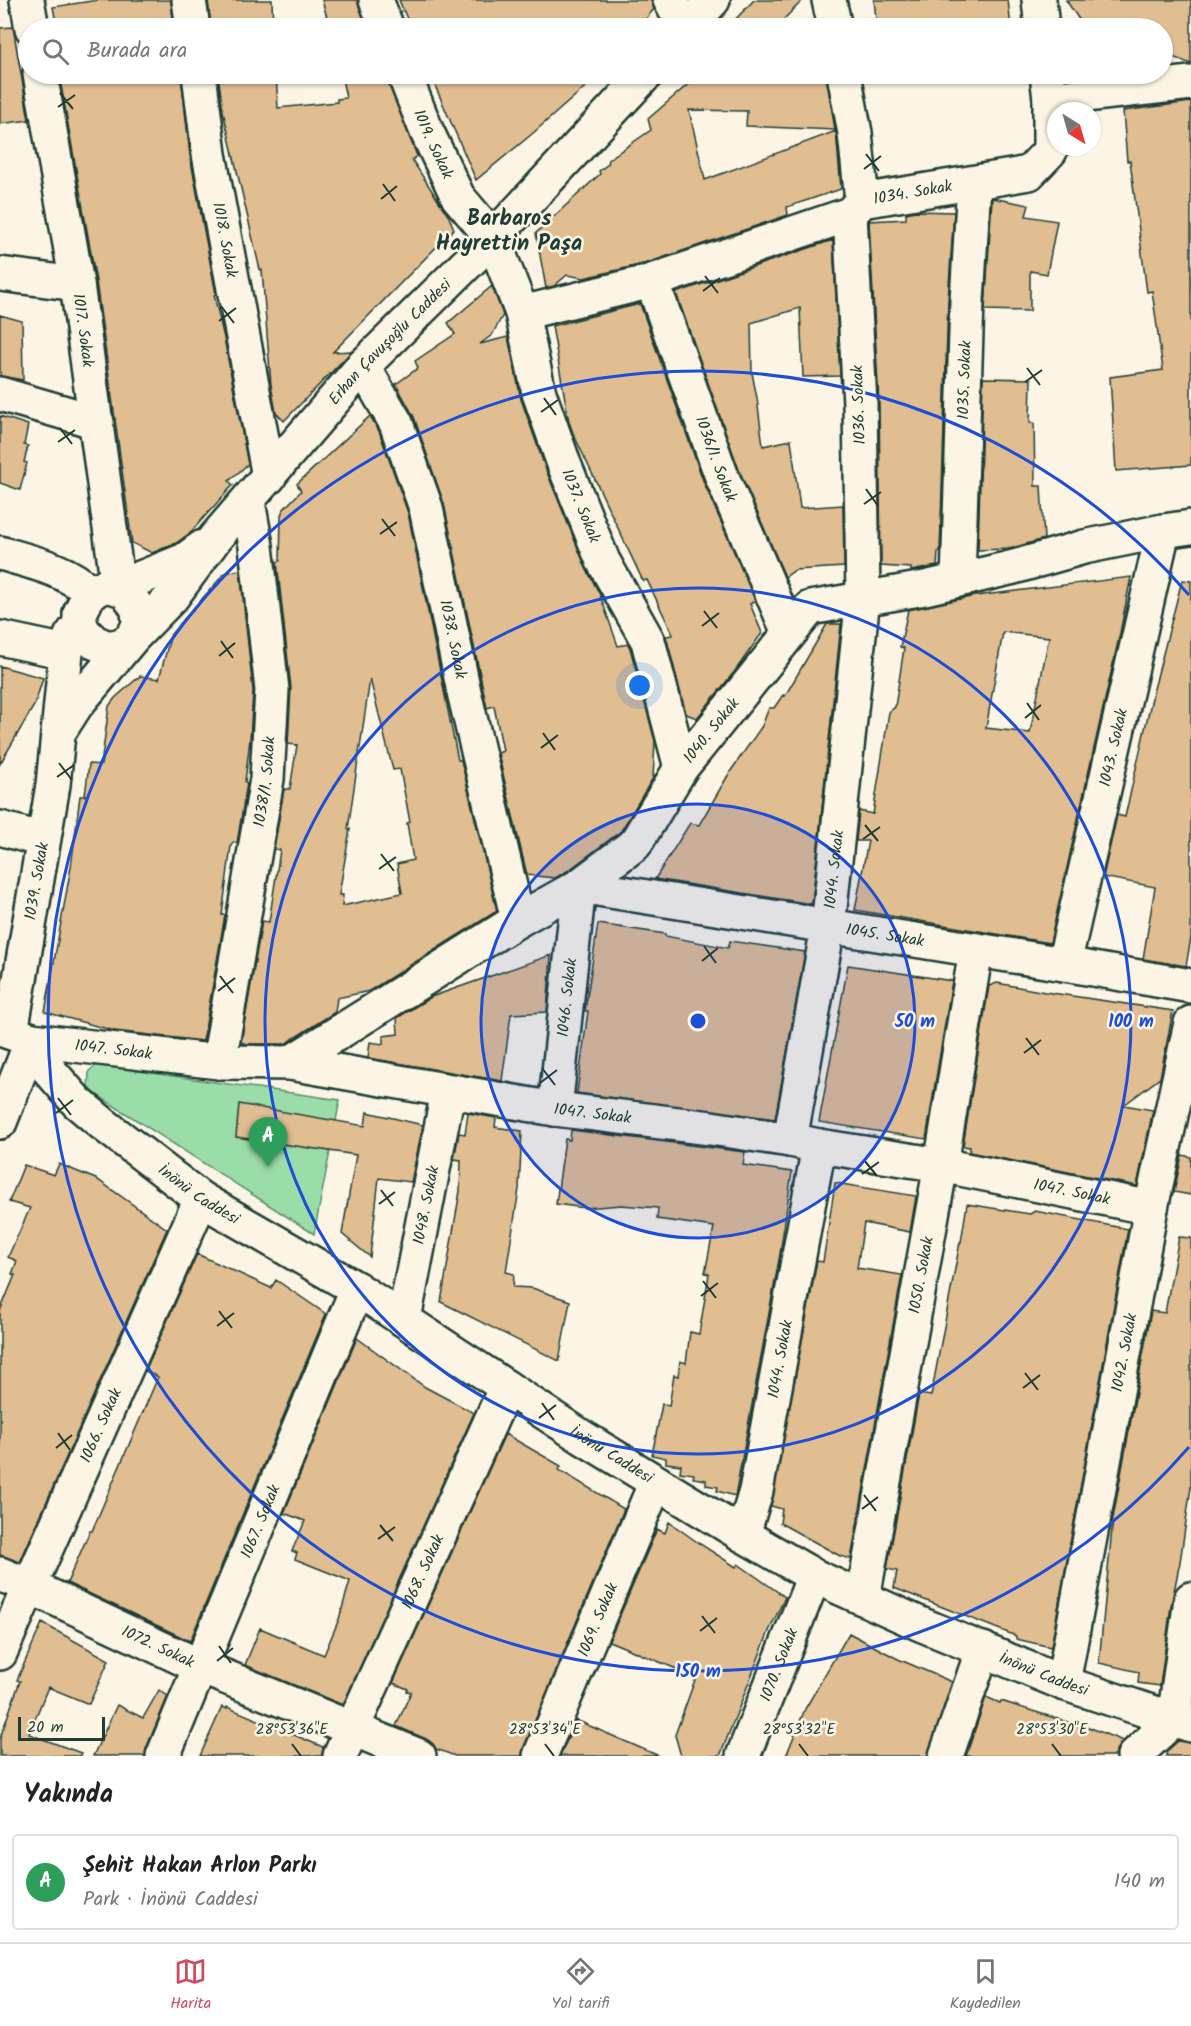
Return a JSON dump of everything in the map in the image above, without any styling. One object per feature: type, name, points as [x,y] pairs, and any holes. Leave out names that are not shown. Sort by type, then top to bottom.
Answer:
[{"type":"street","points":[[27,0],[30,18]]},
{"type":"street","points":[[189,0],[192,18]]},
{"type":"street","points":[[376,0],[383,18]]},
{"type":"street","points":[[670,0],[680,18]]},
{"type":"street","points":[[696,18],[713,0]]},
{"type":"street","points":[[829,0],[833,18]]},
{"type":"street","points":[[1039,0],[1041,18]]},
{"type":"street","name":"1034. Sokak","points":[[1173,83],[1191,83]]},
{"type":"street","name":"1017. Sokak","points":[[42,84],[77,284],[97,422],[104,589]]},
{"type":"street","name":"1018. Sokak","points":[[200,84],[209,154],[268,477]]},
{"type":"street","name":"1019. Sokak","points":[[408,84],[427,132],[458,197],[493,238]]},
{"type":"street","name":"Erhan Çavuşoğlu Caddesi","points":[[215,538],[363,366],[493,238],[637,84]]},
{"type":"street","name":"1036. Sokak","points":[[846,84],[855,133],[863,597]]},
{"type":"street","name":"1034. Sokak","points":[[522,313],[652,280],[856,207],[1029,173],[1050,151],[1049,86],[1144,84]]},
{"type":"street","name":"1035. Sokak","points":[[958,580],[967,301],[974,183]]},
{"type":"street","name":"1037. Sokak","points":[[493,238],[522,313],[539,393],[564,464],[603,561],[648,641],[681,768]]},
{"type":"street","points":[[0,274],[77,284]]},
{"type":"street","name":"1036/1. Sokak","points":[[652,280],[722,477],[789,633]]},
{"type":"street","name":"1038. Sokak","points":[[363,366],[396,423],[426,508],[464,692],[518,920]]},
{"type":"street","points":[[0,394],[97,422]]},
{"type":"street","name":"1038/1. Sokak","points":[[219,1062],[267,779],[272,690],[256,546],[248,502]]},
{"type":"street","name":"1040. Sokak","points":[[290,1063],[518,920],[579,886],[636,844],[681,768],[810,608],[925,588],[1084,547],[1177,529]]},
{"type":"street","name":"1043. Sokak","points":[[1064,964],[1177,529]]},
{"type":"street","points":[[104,589],[184,560],[215,538]]},
{"type":"street","points":[[60,730],[76,705],[133,637],[172,597],[215,538]]},
{"type":"street","points":[[0,554],[34,563],[81,583],[104,589],[126,591],[138,609],[139,625],[133,637],[122,645],[108,648],[94,642],[84,632],[73,638],[0,638]]},
{"type":"street","name":"1039. Sokak","points":[[0,1122],[53,785],[60,730],[61,694],[80,613],[104,589]]},
{"type":"street","name":"1044. Sokak","points":[[743,1535],[756,1491],[805,1143],[863,597]]},
{"type":"street","points":[[0,828],[43,840]]},
{"type":"street","name":"1045. Sokak","points":[[579,886],[1191,986]]},
{"type":"street","name":"1046. Sokak","points":[[555,1109],[579,886]]},
{"type":"street","name":"1050. Sokak","points":[[863,1598],[941,1165],[976,950]]},
{"type":"street","name":"1042. Sokak","points":[[1063,1683],[1151,1208],[1191,1023]]},
{"type":"street","name":"1047. Sokak","points":[[14,1033],[219,1062],[290,1063],[555,1109],[711,1128],[941,1165],[1151,1208]]},
{"type":"street","name":"İnönü Caddesi","points":[[14,1033],[77,1102],[201,1198],[357,1289],[582,1437],[743,1535],[814,1576],[863,1598],[1063,1683],[1183,1722]]},
{"type":"street","name":"1048. Sokak","points":[[404,1319],[448,1092]]},
{"type":"street","name":"1066. Sokak","points":[[0,1653],[14,1580],[201,1198]]},
{"type":"street","name":"1067. Sokak","points":[[163,1756],[357,1289]]},
{"type":"street","name":"1068. Sokak","points":[[346,1742],[506,1387]]},
{"type":"street","name":"1069. Sokak","points":[[540,1756],[656,1482]]},
{"type":"street","name":"1070. Sokak","points":[[743,1756],[814,1576]]},
{"type":"street","name":"1072. Sokak","points":[[14,1580],[201,1667],[346,1742],[419,1756]]},
{"type":"street","points":[[1134,1756],[1183,1722],[1191,1599]]},
{"type":"street","points":[[946,1756],[983,1649]]},
{"type":"green space","points":[[97,1065],[340,1100],[314,1234],[88,1089],[89,1071]]},
{"type":"building","points":[[98,0],[171,0],[173,18],[55,18],[53,7]]},
{"type":"building","points":[[208,0],[272,0],[273,18],[210,18]]},
{"type":"building","points":[[322,0],[357,0],[363,18],[327,18]]},
{"type":"building","points":[[399,0],[651,0],[654,9],[646,18],[407,18]]},
{"type":"building","points":[[754,0],[803,0],[785,18],[737,18]]},
{"type":"building","points":[[874,0],[1008,0],[1010,18],[876,18]]},
{"type":"building","points":[[1066,0],[1191,0],[1191,64],[1173,57],[1173,18],[1078,18]]},
{"type":"building","points":[[13,27],[18,56],[18,84],[23,84],[29,120],[0,124],[0,28]]},
{"type":"building","points":[[61,84],[182,84],[190,156],[216,294],[214,295],[248,464],[229,481],[233,485],[190,533],[176,543],[152,553],[132,543],[96,281]]},
{"type":"building","points":[[219,84],[277,84],[278,108],[337,102],[337,99],[346,98],[343,84],[389,84],[417,156],[412,160],[449,217],[454,229],[333,352],[352,351],[284,421],[276,413],[271,385],[262,270],[260,270],[223,111]]},
{"type":"building","points":[[434,84],[589,84],[532,134],[476,180]]},
{"type":"building","points":[[688,84],[828,84],[835,130],[746,126],[747,111],[689,110],[705,180],[836,131],[841,189],[787,207],[788,215],[647,263],[584,278],[567,275],[554,286],[546,288],[536,233],[600,174],[599,171],[608,164],[609,159],[651,130],[648,119]]},
{"type":"building","points":[[1191,102],[1191,465],[1116,471],[1110,377],[1163,370],[1152,291],[1147,292],[1130,161],[1127,161],[1123,111]]},
{"type":"building","points":[[992,198],[1029,205],[1026,216],[1057,221],[1047,274],[1030,271],[1030,311],[985,310]]},
{"type":"building","points":[[915,211],[954,212],[948,300],[940,552],[938,552],[937,566],[911,571],[911,568],[881,566],[879,403],[869,221],[906,219],[906,213]]},
{"type":"building","points":[[833,240],[840,376],[803,377],[800,308],[751,323],[752,373],[763,446],[791,440],[800,508],[843,505],[844,567],[795,570],[785,577],[739,470],[676,293]]},
{"type":"building","points":[[492,286],[503,315],[492,335],[480,344],[508,337],[521,399],[546,470],[586,568],[600,595],[618,646],[628,644],[630,648],[655,741],[653,778],[621,831],[555,878],[527,875],[498,753],[503,751],[494,706],[487,708],[444,504],[414,417],[396,384],[418,368],[415,361],[455,334],[448,323]]},
{"type":"building","points":[[640,304],[704,483],[755,600],[750,604],[762,633],[697,718],[686,714],[666,636],[673,635],[647,580],[643,581],[573,433],[569,422],[552,326]]},
{"type":"building","points":[[0,315],[22,321],[23,380],[0,376]]},
{"type":"building","points":[[983,378],[1031,379],[1030,423],[1034,423],[1035,486],[1041,486],[1044,539],[1008,549],[978,550]]},
{"type":"building","points":[[0,416],[28,425],[24,445],[28,446],[24,462],[27,463],[20,490],[0,483]]},
{"type":"building","points":[[370,416],[379,431],[408,513],[458,760],[461,760],[497,911],[369,991],[337,998],[335,1012],[285,1044],[246,1044],[241,1042],[262,921],[269,922],[280,850],[274,849],[284,789],[290,789],[297,745],[288,744],[291,688],[277,562],[280,561],[281,515],[301,491],[297,484]],"holes":[[[370,679],[393,770],[400,769],[410,822],[407,823],[413,860],[397,864],[402,893],[342,906],[343,895],[339,895]]]},
{"type":"building","points":[[240,570],[253,691],[245,782],[247,783],[237,843],[233,842],[231,846],[222,915],[225,915],[203,1041],[115,1031],[45,1012],[71,867],[80,796],[85,796],[89,764],[101,765],[109,706],[140,676],[159,679],[171,634],[225,573]]},
{"type":"building","points":[[1131,577],[1050,943],[855,910],[868,841],[856,841],[859,811],[873,814],[889,712],[895,707],[904,648],[900,647],[908,610],[975,596]],"holes":[[[1003,632],[1049,637],[1030,733],[986,728]]]},
{"type":"building","points":[[1182,580],[1191,581],[1191,938],[1186,966],[1143,959],[1155,887],[1103,877],[1117,815],[1125,817]]},
{"type":"building","points":[[827,624],[841,624],[812,904],[655,879],[690,823],[699,825],[730,772],[762,726],[769,708],[774,708],[783,695],[785,696]]},
{"type":"building","points":[[0,666],[43,678],[35,704],[0,764]]},
{"type":"building","points":[[598,924],[665,934],[665,936],[728,948],[730,941],[805,952],[775,1119],[577,1093],[588,1011],[585,1011]]},
{"type":"building","points":[[551,955],[547,1012],[511,1014],[502,1081],[368,1058],[370,1042],[383,1044],[383,1036],[398,1034],[397,1018],[431,997]]},
{"type":"building","points":[[848,965],[952,981],[926,1139],[819,1122]]},
{"type":"building","points":[[997,983],[1173,1011],[1160,1078],[1124,1105],[1153,1110],[1137,1186],[969,1152],[970,1147],[963,1146],[989,986]]},
{"type":"building","points":[[239,1104],[365,1126],[367,1112],[423,1125],[411,1182],[379,1178],[370,1257],[342,1234],[356,1155],[236,1137]]},
{"type":"building","points":[[468,1113],[496,1118],[495,1127],[522,1131],[519,1189],[506,1272],[514,1274],[513,1287],[532,1288],[570,1301],[559,1361],[441,1302],[460,1191],[461,1160],[454,1159],[459,1133],[465,1134]]},
{"type":"building","points":[[571,1130],[745,1152],[743,1165],[792,1172],[780,1254],[735,1496],[717,1491],[718,1487],[706,1485],[706,1480],[693,1478],[694,1474],[680,1472],[681,1465],[666,1463],[666,1458],[652,1455],[662,1404],[669,1406],[674,1375],[678,1376],[680,1361],[686,1363],[690,1332],[699,1334],[709,1274],[705,1273],[714,1227],[657,1219],[658,1208],[621,1205],[585,1208],[556,1204],[565,1139],[570,1140]]},
{"type":"building","points":[[1182,1155],[1191,1157],[1191,1195],[1174,1192]]},
{"type":"building","points":[[59,1164],[98,1180],[167,1229],[20,1562],[0,1555],[0,1311],[15,1275],[12,1274],[17,1261],[8,1257],[30,1208],[9,1202],[24,1165],[54,1175]]},
{"type":"building","points":[[835,1183],[916,1196],[910,1232],[864,1223],[857,1268],[902,1275],[851,1559],[840,1556],[780,1523],[782,1509],[771,1506],[817,1261],[823,1262]]},
{"type":"building","points":[[967,1204],[1030,1214],[1035,1211],[1128,1229],[1051,1647],[1016,1639],[1016,1636],[894,1588],[897,1571],[887,1569],[919,1394],[931,1396]]},
{"type":"building","points":[[1179,1237],[1191,1238],[1191,1487],[1160,1686],[1138,1683],[1139,1672],[1099,1663],[1113,1518],[1151,1311],[1165,1313]]},
{"type":"building","points":[[197,1254],[271,1288],[276,1280],[326,1314],[190,1641],[67,1583],[90,1531],[92,1531],[158,1377],[145,1371]]},
{"type":"building","points":[[357,1338],[425,1387],[474,1413],[343,1705],[245,1665],[260,1628],[324,1655],[339,1619],[350,1581],[295,1559],[297,1553],[292,1551],[305,1521],[284,1513]]},
{"type":"building","points":[[505,1434],[561,1466],[559,1470],[624,1509],[522,1756],[455,1756],[436,1749],[426,1739],[396,1726],[411,1692],[393,1683]]},
{"type":"building","points":[[669,1522],[736,1567],[738,1564],[785,1597],[769,1631],[720,1756],[681,1756],[675,1735],[696,1677],[609,1641],[657,1529],[665,1533]]},
{"type":"building","points":[[42,1623],[109,1660],[89,1704],[48,1687],[29,1734],[81,1753],[81,1756],[0,1756],[0,1738],[20,1681],[17,1680]]},
{"type":"building","points":[[849,1633],[898,1659],[952,1682],[928,1756],[786,1756],[805,1709]]},
{"type":"building","points":[[159,1690],[168,1696],[145,1756],[93,1756],[117,1705],[143,1718]]},
{"type":"building","points":[[986,1697],[1080,1726],[1081,1724],[1123,1741],[1116,1750],[1116,1756],[966,1756]]},
{"type":"building","points":[[222,1707],[227,1709],[227,1707],[323,1747],[322,1756],[200,1756]]},
{"type":"building","points":[[576,1720],[659,1756],[560,1756]]},
{"type":"building","points":[[1178,1741],[1191,1743],[1191,1756],[1166,1756],[1167,1751]]},
{"type":"place","name":"Şehit Hakan Arlon Parkı","points":[[268,1167]]},
{"type":"district","name":"Barbaros Hayrettin Paşa","points":[[509,232]]}]
